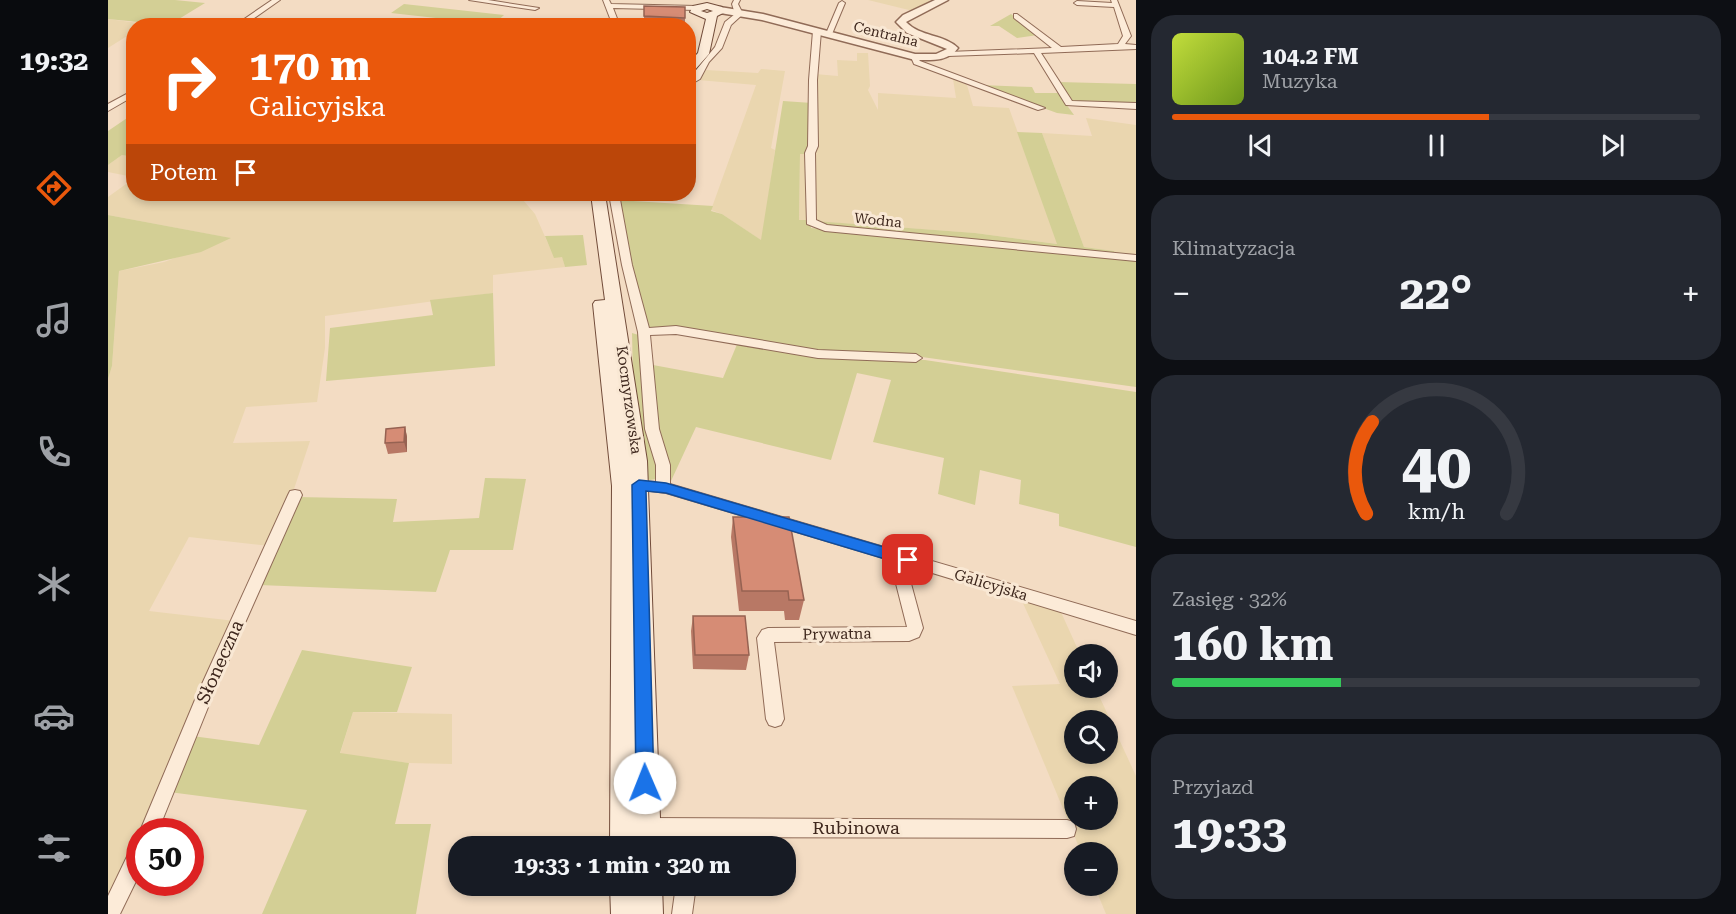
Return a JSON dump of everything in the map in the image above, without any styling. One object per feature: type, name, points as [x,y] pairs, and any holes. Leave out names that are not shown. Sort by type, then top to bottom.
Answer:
[{"type":"main road","points":[[696,49],[707,9]]},
{"type":"main road","points":[[696,61],[703,54],[707,9]]},
{"type":"main road","points":[[588,201],[600,244]]},
{"type":"main road","points":[[598,201],[600,244]]},
{"type":"main road","name":"Kocmyrzowska","points":[[600,244],[633,429],[639,485],[646,836]]},
{"type":"main road","name":"Kocmyrzowska","points":[[600,244],[622,486],[624,836]]},
{"type":"main road","points":[[624,896],[625,914]]},
{"type":"main road","points":[[648,896],[649,914]]},
{"type":"street","points":[[250,18],[278,0]]},
{"type":"street","points":[[472,0],[535,8]]},
{"type":"street","points":[[696,78],[706,61],[718,48],[728,24],[739,14],[735,4],[738,0]]},
{"type":"street","name":"Centralna","points":[[707,9],[817,31],[915,57],[948,54],[953,50],[951,46],[908,29],[901,22],[906,17],[943,0]]},
{"type":"street","points":[[614,18],[608,3],[670,4],[707,9]]},
{"type":"street","points":[[828,34],[842,3]]},
{"type":"street","points":[[1077,3],[1115,3],[1126,36],[1120,46]]},
{"type":"street","points":[[1017,16],[1059,49]]},
{"type":"street","name":"Wodna","points":[[817,31],[813,80],[813,146],[810,153],[811,222],[813,225],[1136,258]]},
{"type":"street","points":[[948,54],[1136,47]]},
{"type":"street","points":[[1036,51],[1069,104],[1136,106]]},
{"type":"street","points":[[915,57],[917,62],[1041,108]]},
{"type":"street","points":[[108,108],[126,97]]},
{"type":"street","points":[[615,201],[627,265],[644,332],[652,429],[663,465],[663,487]]},
{"type":"street","points":[[644,332],[676,330],[818,354],[916,358]]},
{"type":"street","name":"Galicyjska","points":[[639,485],[663,487],[1136,628]]},
{"type":"street","name":"Słoneczna","points":[[154,818],[205,695],[296,495]]},
{"type":"street","name":"Prywatna","points":[[775,719],[765,638],[768,635],[913,632],[915,628],[896,556]]},
{"type":"street","name":"Rubinowa","points":[[686,836],[1064,829]]},
{"type":"street","points":[[111,914],[126,881]]},
{"type":"street","points":[[682,914],[684,896]]},
{"type":"shaded area","points":[[108,0],[175,0],[205,3],[180,18],[126,18],[126,21],[108,19]]},
{"type":"shaded area","points":[[868,0],[928,0],[935,2],[913,11]]},
{"type":"shaded area","points":[[404,4],[504,15],[501,18],[436,18],[391,13]]},
{"type":"shaded area","points":[[1011,14],[1038,35],[1017,38],[999,26],[990,26]]},
{"type":"shaded area","points":[[108,19],[126,21],[126,37],[108,48]]},
{"type":"shaded area","points":[[857,53],[868,53],[870,86],[868,90],[878,110],[878,93],[956,98],[953,79],[967,85],[973,106],[1009,108],[1058,244],[975,233],[799,220],[800,153],[815,153],[815,74],[838,76],[837,60],[857,61]]},
{"type":"shaded area","points":[[761,69],[785,71],[771,148],[775,150],[762,241],[722,214],[711,210],[756,85],[698,80],[706,70],[758,73]]},
{"type":"shaded area","points":[[1058,82],[1136,84],[1136,105],[1070,102]]},
{"type":"shaded area","points":[[980,85],[1032,87],[1035,93],[1058,93],[1074,115],[1057,113]]},
{"type":"shaded area","points":[[783,101],[812,103],[812,154],[800,154],[799,220],[810,220],[811,228],[1136,259],[1136,387],[922,357],[819,352],[649,328],[629,266],[617,201],[713,206],[711,211],[722,214],[761,240]]},
{"type":"shaded area","points":[[1086,118],[1136,125],[1136,257],[1116,255],[1114,251],[1084,247],[1042,133],[1092,136]]},
{"type":"shaded area","points":[[126,119],[126,156],[122,155],[108,165],[108,131]]},
{"type":"shaded area","points":[[1017,132],[1042,133],[1084,247],[1114,251],[1116,255],[821,226],[815,221],[975,233],[1057,244]]},
{"type":"shaded area","points":[[122,155],[126,156],[126,176],[108,172],[108,165]]},
{"type":"shaded area","points":[[126,184],[126,201],[524,201],[535,214],[554,257],[562,256],[565,267],[493,275],[493,293],[325,316],[325,348],[317,402],[246,407],[233,443],[310,441],[292,495],[270,546],[189,537],[149,611],[235,621],[151,818],[126,818],[126,876],[110,914],[108,914],[108,379],[112,366],[119,271],[164,262],[230,238],[108,215],[108,197]]},
{"type":"shaded area","points":[[108,215],[231,238],[201,252],[119,271],[112,366],[108,379]]},
{"type":"shaded area","points":[[583,235],[587,265],[565,267],[562,257],[554,258],[545,236]]},
{"type":"shaded area","points":[[493,293],[495,366],[326,381],[330,328],[433,315],[430,300]]},
{"type":"shaded area","points":[[632,333],[642,336],[652,451],[659,474],[656,479],[650,480],[645,477],[633,379]]},
{"type":"shaded area","points":[[738,342],[860,358],[925,360],[1136,392],[1136,547],[1059,526],[1059,514],[1019,504],[1021,480],[980,470],[975,505],[938,494],[944,458],[873,442],[891,380],[857,373],[831,460],[696,427],[671,481],[655,429],[653,365],[723,378]]},
{"type":"shaded area","points":[[485,478],[526,479],[513,550],[450,550],[436,592],[259,585],[297,497],[397,499],[393,522],[479,518]]},
{"type":"shaded area","points":[[1021,599],[1060,610],[1075,644],[1064,644],[1064,698],[1100,698],[1106,710],[1064,710],[1064,764],[1118,764],[1118,737],[1136,776],[1136,914],[1106,914],[1099,896],[1118,896],[1118,842],[1077,842],[1072,830],[1118,830],[1118,776],[1064,776],[1064,811],[1012,686],[1060,684]]},
{"type":"shaded area","points":[[302,650],[412,667],[397,712],[353,712],[340,753],[409,763],[395,824],[431,824],[416,914],[262,914],[307,810],[169,792],[192,736],[259,745]]},
{"type":"shaded area","points":[[353,712],[452,714],[452,764],[409,763],[340,754]]},
{"type":"building","points":[[644,6],[685,7],[685,18],[644,16]]},
{"type":"building","points":[[405,427],[404,442],[385,443],[386,429]]},
{"type":"building","points":[[733,517],[789,517],[804,600],[789,600],[788,591],[742,591]]},
{"type":"building","points":[[693,616],[745,616],[749,655],[695,655]]},
{"type":"route","points":[[645,783],[639,485],[666,488],[908,560]]}]
